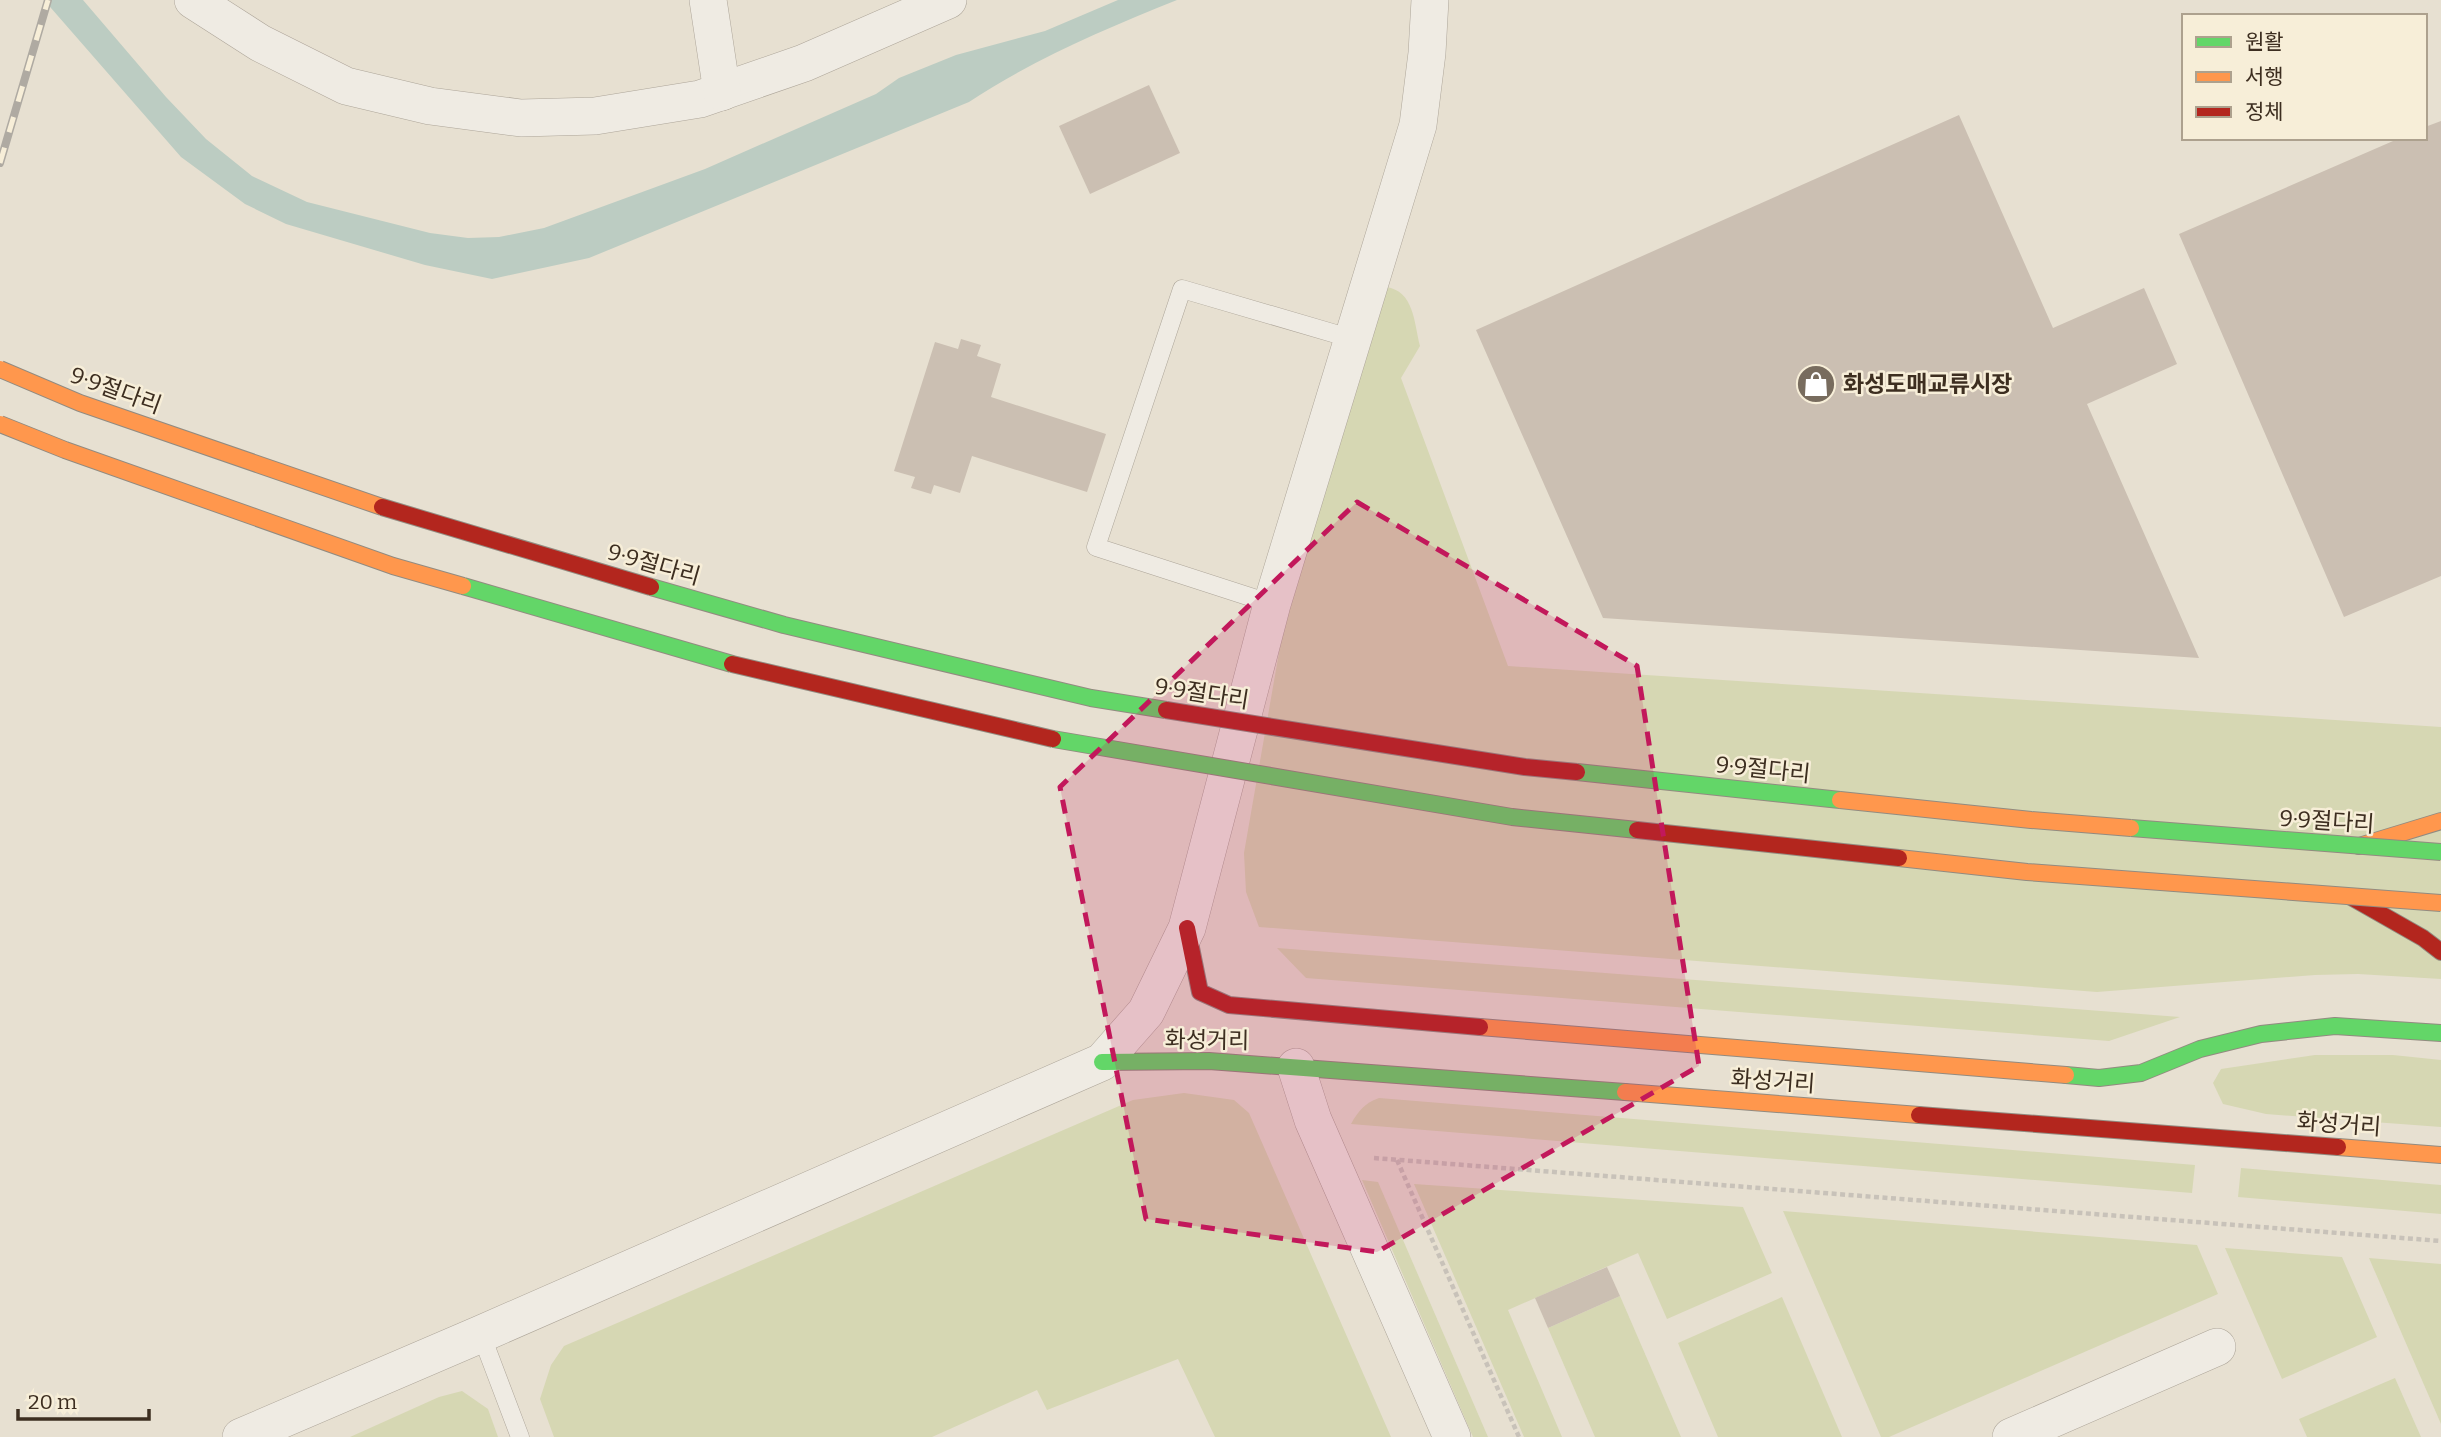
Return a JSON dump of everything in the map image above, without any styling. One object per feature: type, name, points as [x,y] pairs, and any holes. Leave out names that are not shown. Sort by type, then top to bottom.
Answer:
[{"type":"main road","name":"9·9절다리","points":[[0,369],[80,402],[413,518],[784,625],[1091,698],[1525,766],[2031,820],[2441,852]]},
{"type":"main road","points":[[0,424],[65,450],[393,566],[765,673],[1076,744],[1512,817],[2026,872],[2441,904]]},
{"type":"main road","points":[[2359,846],[2441,821]]},
{"type":"main road","points":[[2351,897],[2423,938],[2441,952]]},
{"type":"main road","name":"화성거리","points":[[1186,928],[1200,992],[1229,1005],[1256,1008],[2099,1077],[2141,1073],[2200,1049],[2261,1034],[2335,1026],[2441,1033]]},
{"type":"main road","name":"화성거리","points":[[1102,1062],[1209,1061],[1296,1067],[2441,1155]]},
{"type":"street","points":[[193,0],[260,43],[346,86],[430,106],[521,118],[595,116],[700,99],[804,63],[948,0]]},
{"type":"street","points":[[708,0],[722,92]]},
{"type":"street","points":[[241,1437],[1102,1062],[1146,1012],[1186,928],[1272,604],[1419,125],[1430,0]]},
{"type":"street","points":[[1296,1067],[1313,1120],[1452,1437]]},
{"type":"street","points":[[2011,1437],[2217,1347]]},
{"type":"lane","points":[[1272,604],[1096,547],[1182,289],[1353,339]]},
{"type":"lane","points":[[481,1334],[520,1437]]},
{"type":"path","points":[[1328,1155],[2441,1241]]},
{"type":"path","points":[[1397,1160],[1519,1437]]},
{"type":"highlighted area","points":[[1357,502],[1637,666],[1699,1066],[1377,1252],[1146,1219],[1060,787]]},
{"type":"green space","points":[[1386,287],[1402,295],[1414,318],[1420,346],[1401,378],[1508,666],[2441,727],[2441,979],[2358,974],[2315,975],[2097,992],[1259,927],[1246,892],[1244,853],[1286,614]]},
{"type":"green space","points":[[1277,948],[2180,1017],[2109,1041],[1306,978]]},
{"type":"green space","points":[[2315,1055],[2393,1055],[2441,1060],[2441,1127],[2266,1114],[2223,1104],[2213,1083],[2221,1069]]},
{"type":"green space","points":[[1184,1093],[1234,1100],[1249,1113],[1391,1437],[1215,1437],[1178,1359],[1047,1410],[1037,1390],[932,1437],[554,1437],[540,1399],[551,1365],[564,1346],[1133,1100]]},
{"type":"green space","points":[[1379,1098],[2195,1165],[2192,1193],[1351,1124],[1362,1108]]},
{"type":"green space","points":[[2241,1168],[2441,1185],[2441,1214],[2238,1197]]},
{"type":"green space","points":[[1362,1180],[1378,1182],[1488,1437],[1473,1437]]},
{"type":"green space","points":[[1414,1184],[1743,1207],[1772,1273],[1667,1319],[1638,1253],[1508,1310],[1562,1437],[1524,1437]]},
{"type":"green space","points":[[1783,1211],[2197,1245],[2218,1294],[1889,1437],[1881,1437]]},
{"type":"green space","points":[[2225,1248],[2342,1257],[2377,1337],[2282,1379]]},
{"type":"green space","points":[[2369,1258],[2441,1264],[2441,1424]]},
{"type":"green space","points":[[1620,1296],[1681,1437],[1595,1437],[1548,1328]]},
{"type":"green space","points":[[1782,1297],[1842,1437],[1718,1437],[1678,1343]]},
{"type":"green space","points":[[2395,1378],[2421,1437],[2307,1437],[2299,1419]]},
{"type":"green space","points":[[462,1391],[488,1409],[498,1437],[350,1437],[439,1397]]},
{"type":"shaded area","points":[[44,0],[83,0],[166,97],[206,139],[252,176],[307,202],[430,233],[468,238],[499,237],[544,228],[705,169],[876,94],[899,78],[956,55],[1045,31],[1118,0],[1177,0],[1044,58],[969,102],[589,258],[492,279],[425,265],[286,224],[245,204],[181,157]]},
{"type":"building","points":[[1149,85],[1180,153],[1090,194],[1059,126]]},
{"type":"building","name":"화성도매교류시장","points":[[1959,115],[2053,328],[2144,288],[2177,364],[2087,404],[2199,658],[1603,618],[1476,330]]},
{"type":"building","points":[[2441,121],[2441,576],[2344,617],[2179,234],[2395,140],[2427,140],[2427,126]]},
{"type":"building","points":[[961,339],[981,345],[977,356],[1001,364],[991,397],[1106,434],[1087,492],[972,456],[960,493],[934,485],[931,494],[911,488],[915,477],[894,471],[935,342],[958,349]]},
{"type":"building","points":[[1607,1267],[1620,1296],[1548,1328],[1535,1298]]},
{"type":"railway","points":[[0,163],[48,0]]},
{"type":"traffic: fast","points":[[463,586],[732,664]]},
{"type":"traffic: fast","points":[[651,587],[784,625],[1091,698],[1166,710]]},
{"type":"traffic: fast","points":[[1053,739],[1512,817],[1637,830]]},
{"type":"traffic: fast","points":[[1577,772],[1840,800]]},
{"type":"traffic: fast","points":[[2131,828],[2441,852]]},
{"type":"traffic: fast","points":[[2066,1075],[2099,1078],[2141,1073],[2200,1049],[2261,1034],[2335,1026],[2441,1033]]},
{"type":"traffic: fast","points":[[1102,1062],[1209,1061],[1625,1092]]},
{"type":"traffic: slow","points":[[0,369],[80,403],[382,507]]},
{"type":"traffic: slow","points":[[0,424],[65,450],[393,566],[463,586]]},
{"type":"traffic: slow","points":[[1840,800],[2131,828]]},
{"type":"traffic: slow","points":[[2359,846],[2441,821]]},
{"type":"traffic: slow","points":[[1899,858],[2027,872],[2441,903]]},
{"type":"traffic: slow","points":[[1480,1027],[2066,1075]]},
{"type":"traffic: slow","points":[[1625,1092],[1919,1115]]},
{"type":"traffic: slow","points":[[2338,1147],[2441,1155]]},
{"type":"traffic: jam","points":[[382,507],[651,587]]},
{"type":"traffic: jam","points":[[732,664],[1053,739]]},
{"type":"traffic: jam","points":[[1166,710],[1525,767],[1577,772]]},
{"type":"traffic: jam","points":[[1637,830],[1899,858]]},
{"type":"traffic: jam","points":[[2351,897],[2423,938],[2441,952]]},
{"type":"traffic: jam","points":[[1187,928],[1200,992],[1229,1005],[1480,1027]]},
{"type":"traffic: jam","points":[[1919,1115],[2338,1147]]},
{"type":"place","name":"화성도매교류시장","points":[[1816,384]]}]
